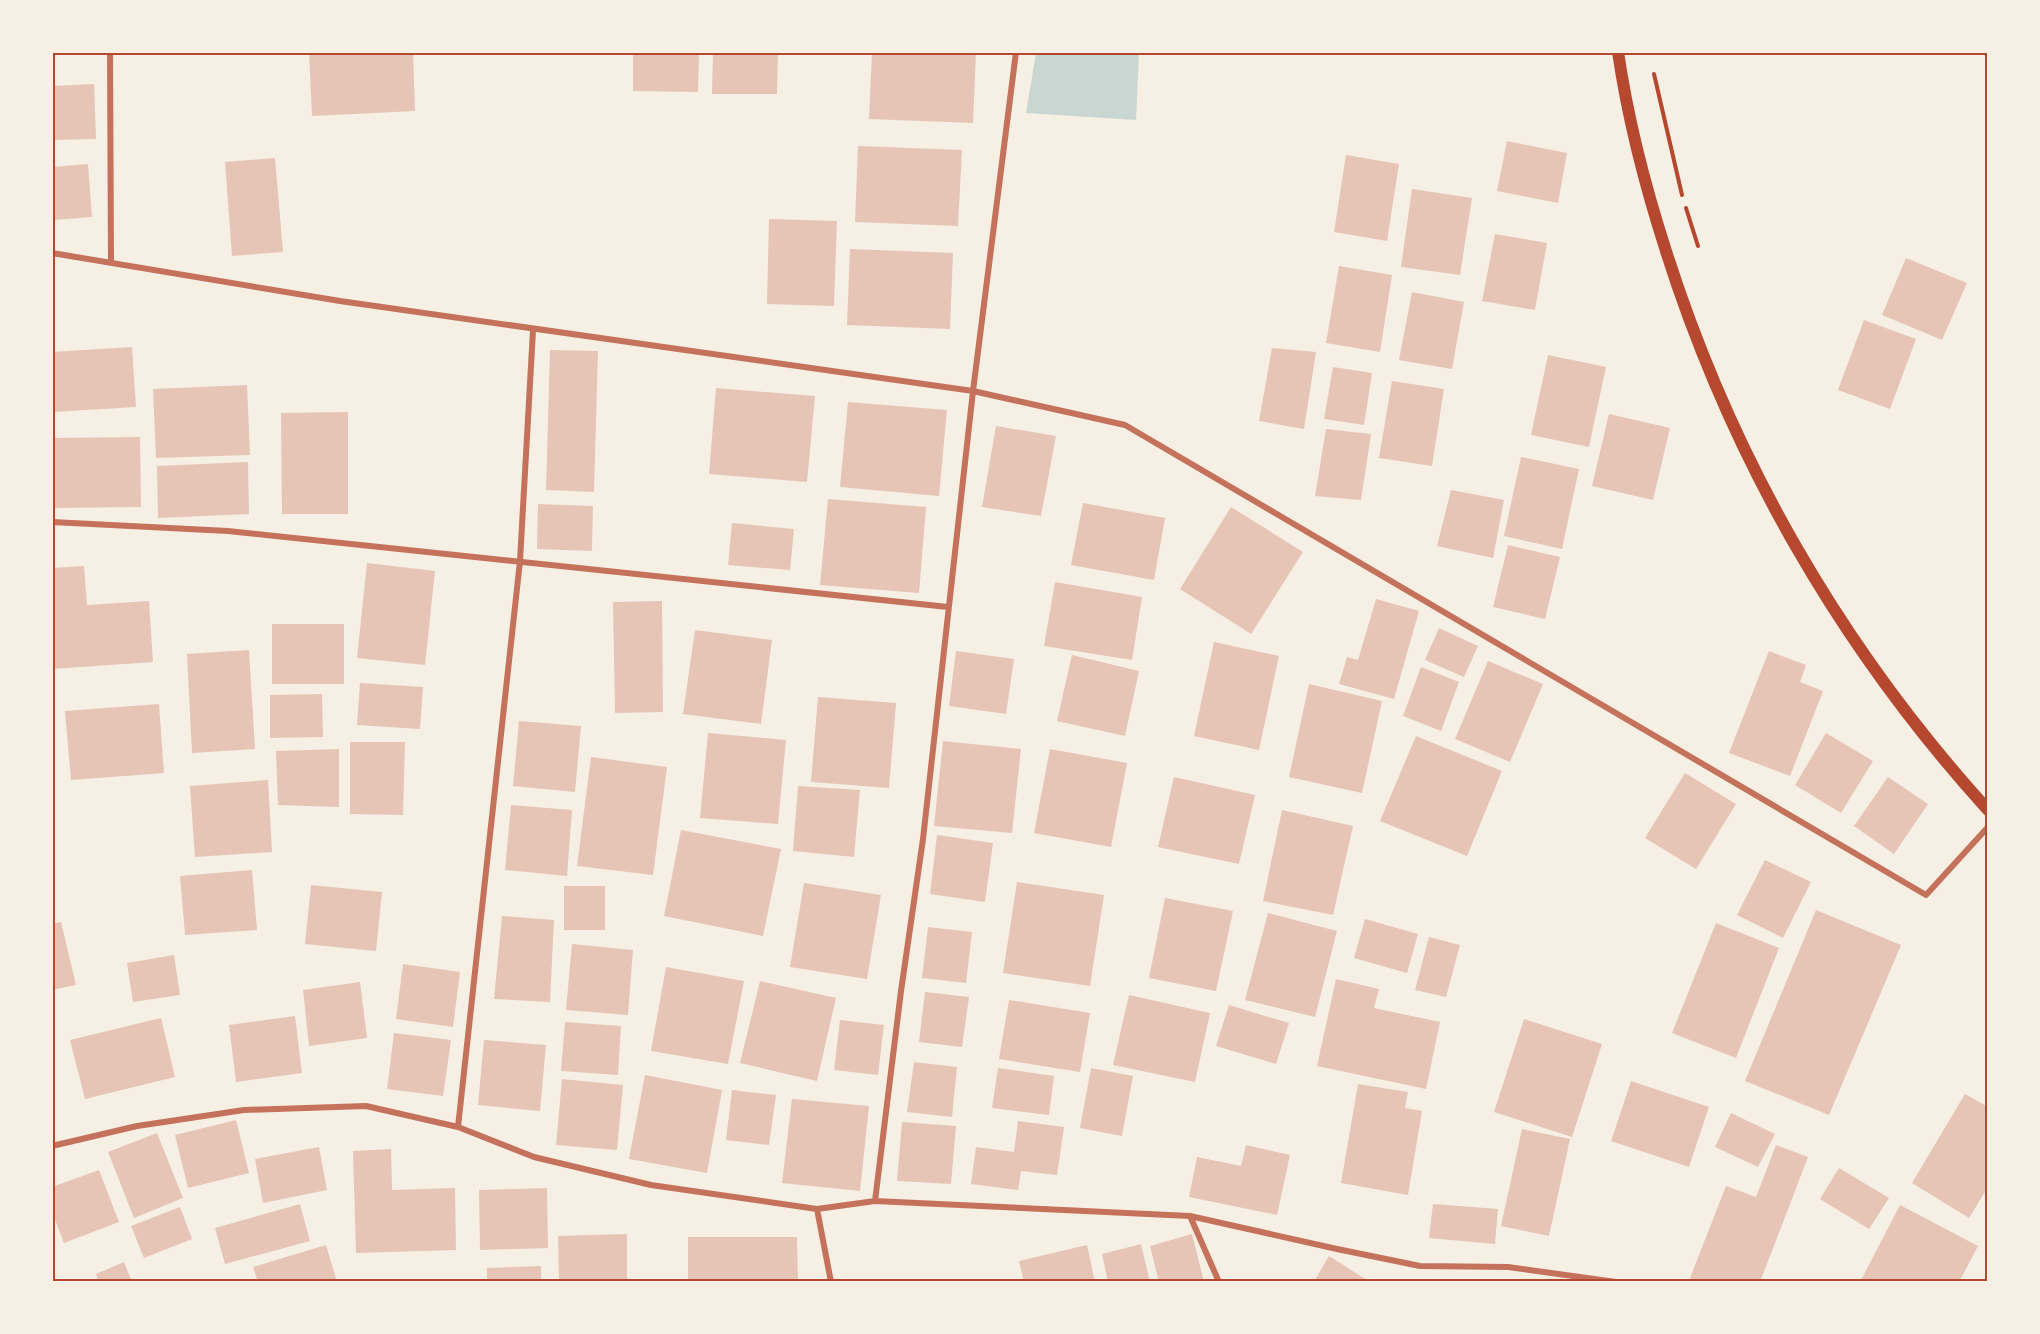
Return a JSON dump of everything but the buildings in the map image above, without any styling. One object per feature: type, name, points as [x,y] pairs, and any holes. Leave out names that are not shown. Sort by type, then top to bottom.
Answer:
[{"type":"main road","points":[[1618,52],[1643,172],[1673,274],[1710,373],[1754,470],[1804,563],[1862,653],[1926,738],[1988,810]]},
{"type":"street","points":[[110,52],[111,263]]},
{"type":"street","points":[[875,1201],[899,1002],[923,839],[973,391],[1016,52]]},
{"type":"street","points":[[52,253],[340,302],[973,391],[1125,424],[1926,895],[1988,827]]},
{"type":"street","points":[[458,1127],[520,561],[533,330]]},
{"type":"street","points":[[52,522],[228,531],[948,607]]},
{"type":"street","points":[[52,1146],[137,1126],[244,1110],[366,1106],[458,1127],[534,1157],[651,1185],[817,1209],[875,1201],[1190,1216],[1337,1250],[1420,1266],[1508,1267],[1616,1281]]},
{"type":"street","points":[[817,1209],[831,1281]]},
{"type":"street","points":[[1190,1216],[1219,1281]]},
{"type":"path","points":[[1651,64],[1682,196]]},
{"type":"path","points":[[1686,206],[1699,248]]},
{"type":"shaded area","points":[[1036,53],[1139,53],[1136,120],[1026,113]]}]
